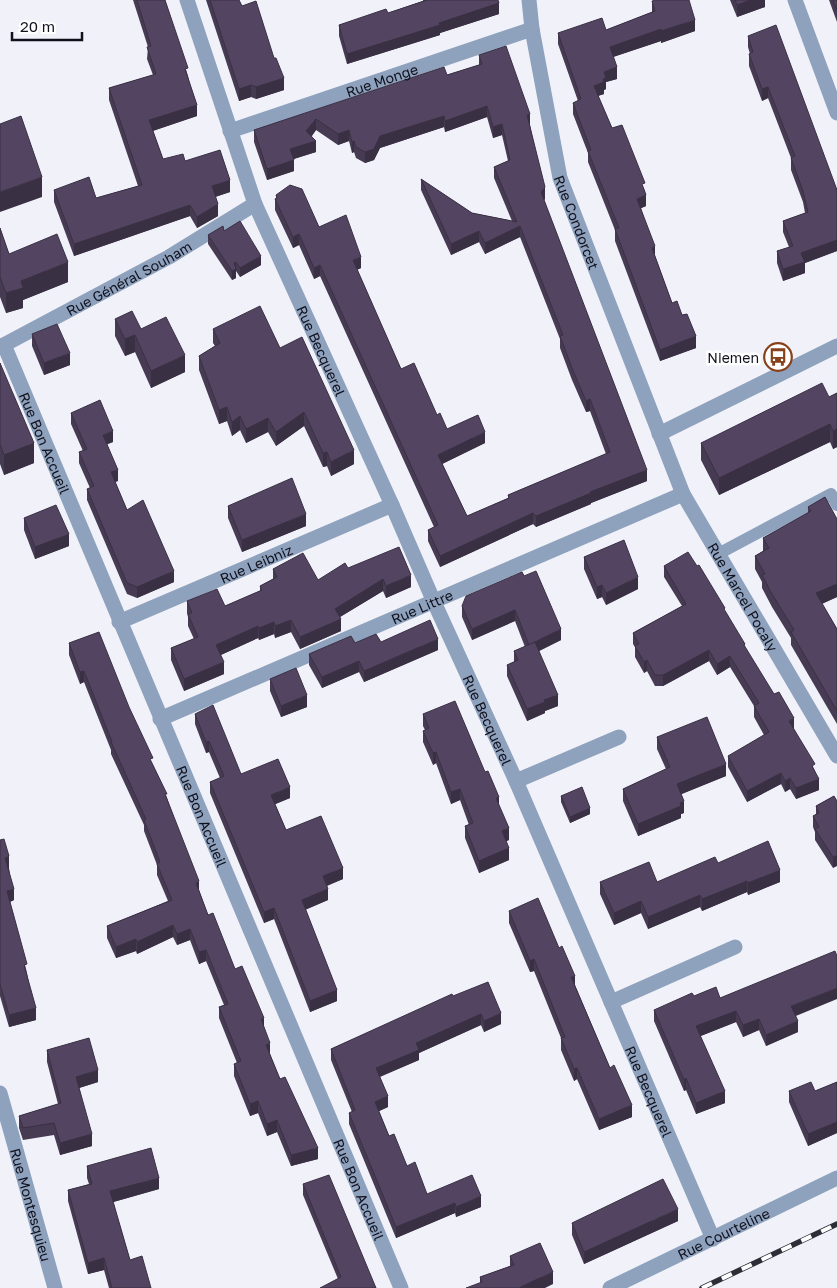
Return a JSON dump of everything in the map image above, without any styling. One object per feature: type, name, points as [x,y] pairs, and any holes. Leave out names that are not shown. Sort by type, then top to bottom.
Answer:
[{"type":"street","name":"Rue Becquerel","points":[[187,0],[255,204],[516,781],[713,1239]]},
{"type":"street","name":"Rue Condorcet","points":[[529,0],[532,29],[560,178],[660,434]]},
{"type":"street","points":[[795,0],[837,113]]},
{"type":"street","name":"Rue Monge","points":[[230,131],[532,29]]},
{"type":"street","name":"Rue Général Souham","points":[[2,346],[169,257],[255,204]]},
{"type":"street","name":"Rue Bon Accueil","points":[[2,346],[401,1288]]},
{"type":"street","points":[[660,434],[837,346]]},
{"type":"street","name":"Rue Marcel Pocaly","points":[[660,434],[683,494],[837,756]]},
{"type":"street","name":"Rue Littre","points":[[160,719],[683,494]]},
{"type":"street","name":"Rue Leibniz","points":[[120,622],[392,505]]},
{"type":"street","points":[[516,781],[619,737]]},
{"type":"street","points":[[611,1002],[735,947]]},
{"type":"street","name":"Rue Montesquieu","points":[[0,1093],[55,1288]]},
{"type":"street","name":"Rue Courteline","points":[[610,1288],[837,1178]]},
{"type":"lane","points":[[718,554],[831,494],[837,505]]},
{"type":"building","points":[[137,0],[165,0],[188,68],[185,69],[197,105],[149,120],[163,159],[183,154],[185,161],[220,150],[230,180],[212,186],[218,204],[197,217],[190,205],[74,244],[54,190],[89,177],[96,198],[142,185],[109,88],[156,74],[147,47],[151,46]]},
{"type":"building","points":[[210,0],[239,0],[242,6],[256,1],[274,58],[276,58],[284,78],[256,87],[251,85],[239,89]]},
{"type":"building","points":[[427,0],[498,0],[499,3],[439,23],[440,25],[347,54],[339,25],[386,9],[388,13]]},
{"type":"building","points":[[689,0],[695,20],[661,31],[661,29],[610,47],[617,67],[604,72],[606,78],[603,79],[604,82],[594,86],[612,128],[622,125],[645,183],[642,184],[646,195],[637,199],[655,246],[652,248],[672,303],[677,301],[682,315],[687,314],[696,336],[660,350],[615,229],[619,228],[588,151],[591,150],[573,103],[581,99],[558,33],[602,18],[606,30],[655,11],[652,1]]},
{"type":"building","points":[[735,0],[751,0],[737,5]]},
{"type":"building","points":[[833,0],[837,0],[837,10]]},
{"type":"building","points":[[776,25],[837,190],[837,240],[801,253],[805,262],[783,269],[777,251],[793,246],[783,221],[808,212],[803,191],[791,158],[795,156],[768,87],[762,89],[749,54],[753,52],[748,36]]},
{"type":"building","points":[[506,46],[530,114],[527,115],[545,187],[541,192],[647,470],[536,516],[533,513],[440,556],[428,530],[438,525],[320,265],[314,268],[299,234],[293,237],[275,199],[277,198],[276,195],[290,185],[302,189],[319,227],[346,215],[361,257],[353,260],[401,369],[414,363],[437,415],[440,413],[447,429],[478,415],[485,432],[438,455],[467,516],[509,498],[508,495],[610,452],[590,399],[586,401],[572,368],[560,336],[563,335],[520,226],[485,243],[479,231],[451,244],[421,179],[472,213],[517,222],[494,167],[510,160],[502,124],[493,127],[487,106],[445,121],[444,116],[380,136],[374,149],[365,152],[356,147],[354,141],[352,142],[349,130],[338,134],[316,119],[306,131],[316,141],[290,149],[294,160],[267,169],[254,130],[444,67],[447,75],[482,64],[479,55]]},
{"type":"building","points":[[21,116],[42,177],[0,192],[0,124]]},
{"type":"building","points":[[240,221],[261,256],[240,268],[236,262],[234,263],[236,269],[232,271],[208,235],[223,226],[224,231]]},
{"type":"building","points":[[0,228],[9,254],[57,234],[68,262],[21,281],[23,288],[6,293],[0,277]]},
{"type":"building","points":[[260,306],[280,348],[302,337],[354,450],[331,462],[327,452],[323,453],[304,412],[276,432],[268,418],[246,429],[240,416],[232,422],[227,407],[219,410],[199,356],[220,343],[213,329]]},
{"type":"building","points":[[132,311],[141,329],[166,317],[185,355],[151,371],[135,335],[125,339],[115,319]]},
{"type":"building","points":[[57,324],[70,353],[44,363],[32,334]]},
{"type":"building","points":[[0,363],[34,443],[4,455],[0,444]]},
{"type":"building","points":[[822,383],[829,397],[837,393],[837,429],[833,431],[830,424],[719,478],[701,443]]},
{"type":"building","points":[[100,400],[113,431],[103,435],[118,470],[111,472],[127,510],[143,500],[174,571],[137,587],[127,583],[87,489],[94,486],[79,452],[87,449],[71,413]]},
{"type":"building","points":[[292,478],[306,514],[242,540],[228,506]]},
{"type":"building","points":[[825,497],[837,519],[837,584],[816,593],[837,629],[837,711],[791,632],[794,630],[772,594],[762,575],[765,574],[755,556],[769,548],[763,538],[811,511],[808,507]]},
{"type":"building","points":[[56,505],[69,534],[35,547],[24,518]]},
{"type":"building","points":[[624,540],[638,577],[606,593],[602,585],[597,587],[584,557]]},
{"type":"building","points":[[399,547],[411,575],[386,586],[383,579],[335,609],[341,619],[300,637],[291,620],[275,626],[274,622],[259,628],[258,626],[216,645],[224,662],[184,679],[171,648],[198,637],[188,614],[192,613],[187,601],[217,589],[225,606],[262,590],[260,586],[277,577],[273,569],[303,553],[318,580],[345,563],[348,568]]},
{"type":"building","points":[[688,552],[697,566],[699,565],[774,694],[779,692],[794,718],[789,721],[815,764],[812,766],[819,779],[796,788],[790,778],[785,781],[781,773],[747,791],[728,756],[769,732],[754,706],[759,703],[730,656],[717,664],[709,650],[663,675],[655,675],[647,660],[644,662],[635,646],[639,644],[633,633],[686,604],[664,566]]},
{"type":"building","points":[[536,571],[561,629],[529,645],[515,610],[472,629],[462,606],[466,596],[522,572],[524,576]]},
{"type":"building","points":[[430,620],[438,639],[364,671],[359,661],[322,677],[309,654],[351,636],[355,643],[376,634],[381,642]]},
{"type":"building","points":[[99,632],[129,707],[153,758],[150,759],[167,794],[165,794],[199,881],[196,883],[208,915],[213,913],[235,969],[242,966],[264,1018],[261,1019],[270,1043],[266,1045],[280,1079],[285,1077],[318,1148],[291,1155],[277,1120],[267,1124],[258,1101],[250,1104],[234,1064],[241,1061],[219,1007],[228,1004],[206,950],[199,952],[190,929],[177,934],[173,925],[137,942],[136,939],[116,947],[107,926],[172,900],[157,864],[160,862],[144,820],[146,819],[111,742],[84,671],[80,672],[69,643]]},
{"type":"building","points":[[535,642],[558,695],[527,709],[507,665],[518,660],[514,651]]},
{"type":"building","points":[[296,668],[307,695],[281,706],[270,679]]},
{"type":"building","points":[[455,701],[485,772],[488,771],[499,797],[496,798],[509,828],[502,831],[509,848],[479,861],[465,826],[473,823],[460,789],[451,792],[436,752],[433,753],[423,731],[429,728],[423,714]]},
{"type":"building","points":[[213,705],[241,774],[278,759],[290,787],[271,795],[286,830],[321,816],[343,868],[323,876],[328,889],[302,900],[337,990],[310,1001],[274,908],[264,912],[210,782],[224,776],[209,741],[206,742],[195,714]]},
{"type":"building","points":[[707,717],[726,764],[677,784],[684,801],[680,803],[681,806],[638,824],[623,789],[670,767],[657,737]]},
{"type":"building","points":[[582,787],[590,808],[570,817],[561,796]]},
{"type":"building","points":[[834,796],[837,801],[837,855],[833,857],[815,829],[819,827],[813,816],[819,813],[816,806]]},
{"type":"building","points":[[4,839],[9,856],[5,858],[14,889],[7,891],[27,964],[24,965],[36,1008],[9,1015],[0,984],[0,840]]},
{"type":"building","points":[[768,841],[780,870],[702,899],[700,895],[648,917],[641,901],[614,913],[600,882],[649,862],[657,882],[715,857],[718,863]]},
{"type":"building","points":[[538,898],[559,948],[562,946],[575,976],[571,977],[610,1068],[614,1065],[632,1105],[599,1119],[577,1068],[574,1069],[561,1038],[565,1037],[534,959],[530,961],[509,911]]},
{"type":"building","points":[[835,951],[837,956],[837,988],[791,1006],[798,1021],[766,1035],[759,1019],[743,1025],[736,1011],[696,1026],[725,1091],[696,1103],[654,1010],[692,993],[694,996],[716,987],[720,998]]},
{"type":"building","points":[[488,982],[501,1013],[484,1021],[481,1014],[416,1043],[419,1050],[376,1068],[388,1096],[375,1102],[389,1136],[394,1134],[407,1166],[415,1162],[427,1194],[472,1175],[481,1196],[456,1207],[455,1203],[396,1227],[349,1113],[355,1110],[331,1049],[452,994],[453,996]]},
{"type":"building","points":[[89,1038],[98,1070],[76,1077],[92,1134],[60,1143],[54,1123],[23,1128],[19,1116],[61,1103],[47,1050]]},
{"type":"building","points":[[811,1082],[815,1091],[837,1082],[837,1122],[808,1134],[789,1091]]},
{"type":"building","points":[[151,1148],[159,1178],[110,1191],[130,1260],[142,1256],[151,1288],[112,1288],[104,1258],[88,1263],[68,1190],[92,1184],[87,1166]]},
{"type":"building","points":[[329,1175],[376,1288],[320,1288],[341,1277],[303,1184]]},
{"type":"building","points":[[663,1179],[678,1209],[584,1252],[572,1223]]},
{"type":"building","points":[[540,1243],[553,1272],[518,1288],[466,1288],[482,1282],[480,1277],[514,1265],[510,1256]]},
{"type":"railway","points":[[702,1288],[837,1224]]},
{"type":"place","name":"Niemen","points":[[778,357]]}]
